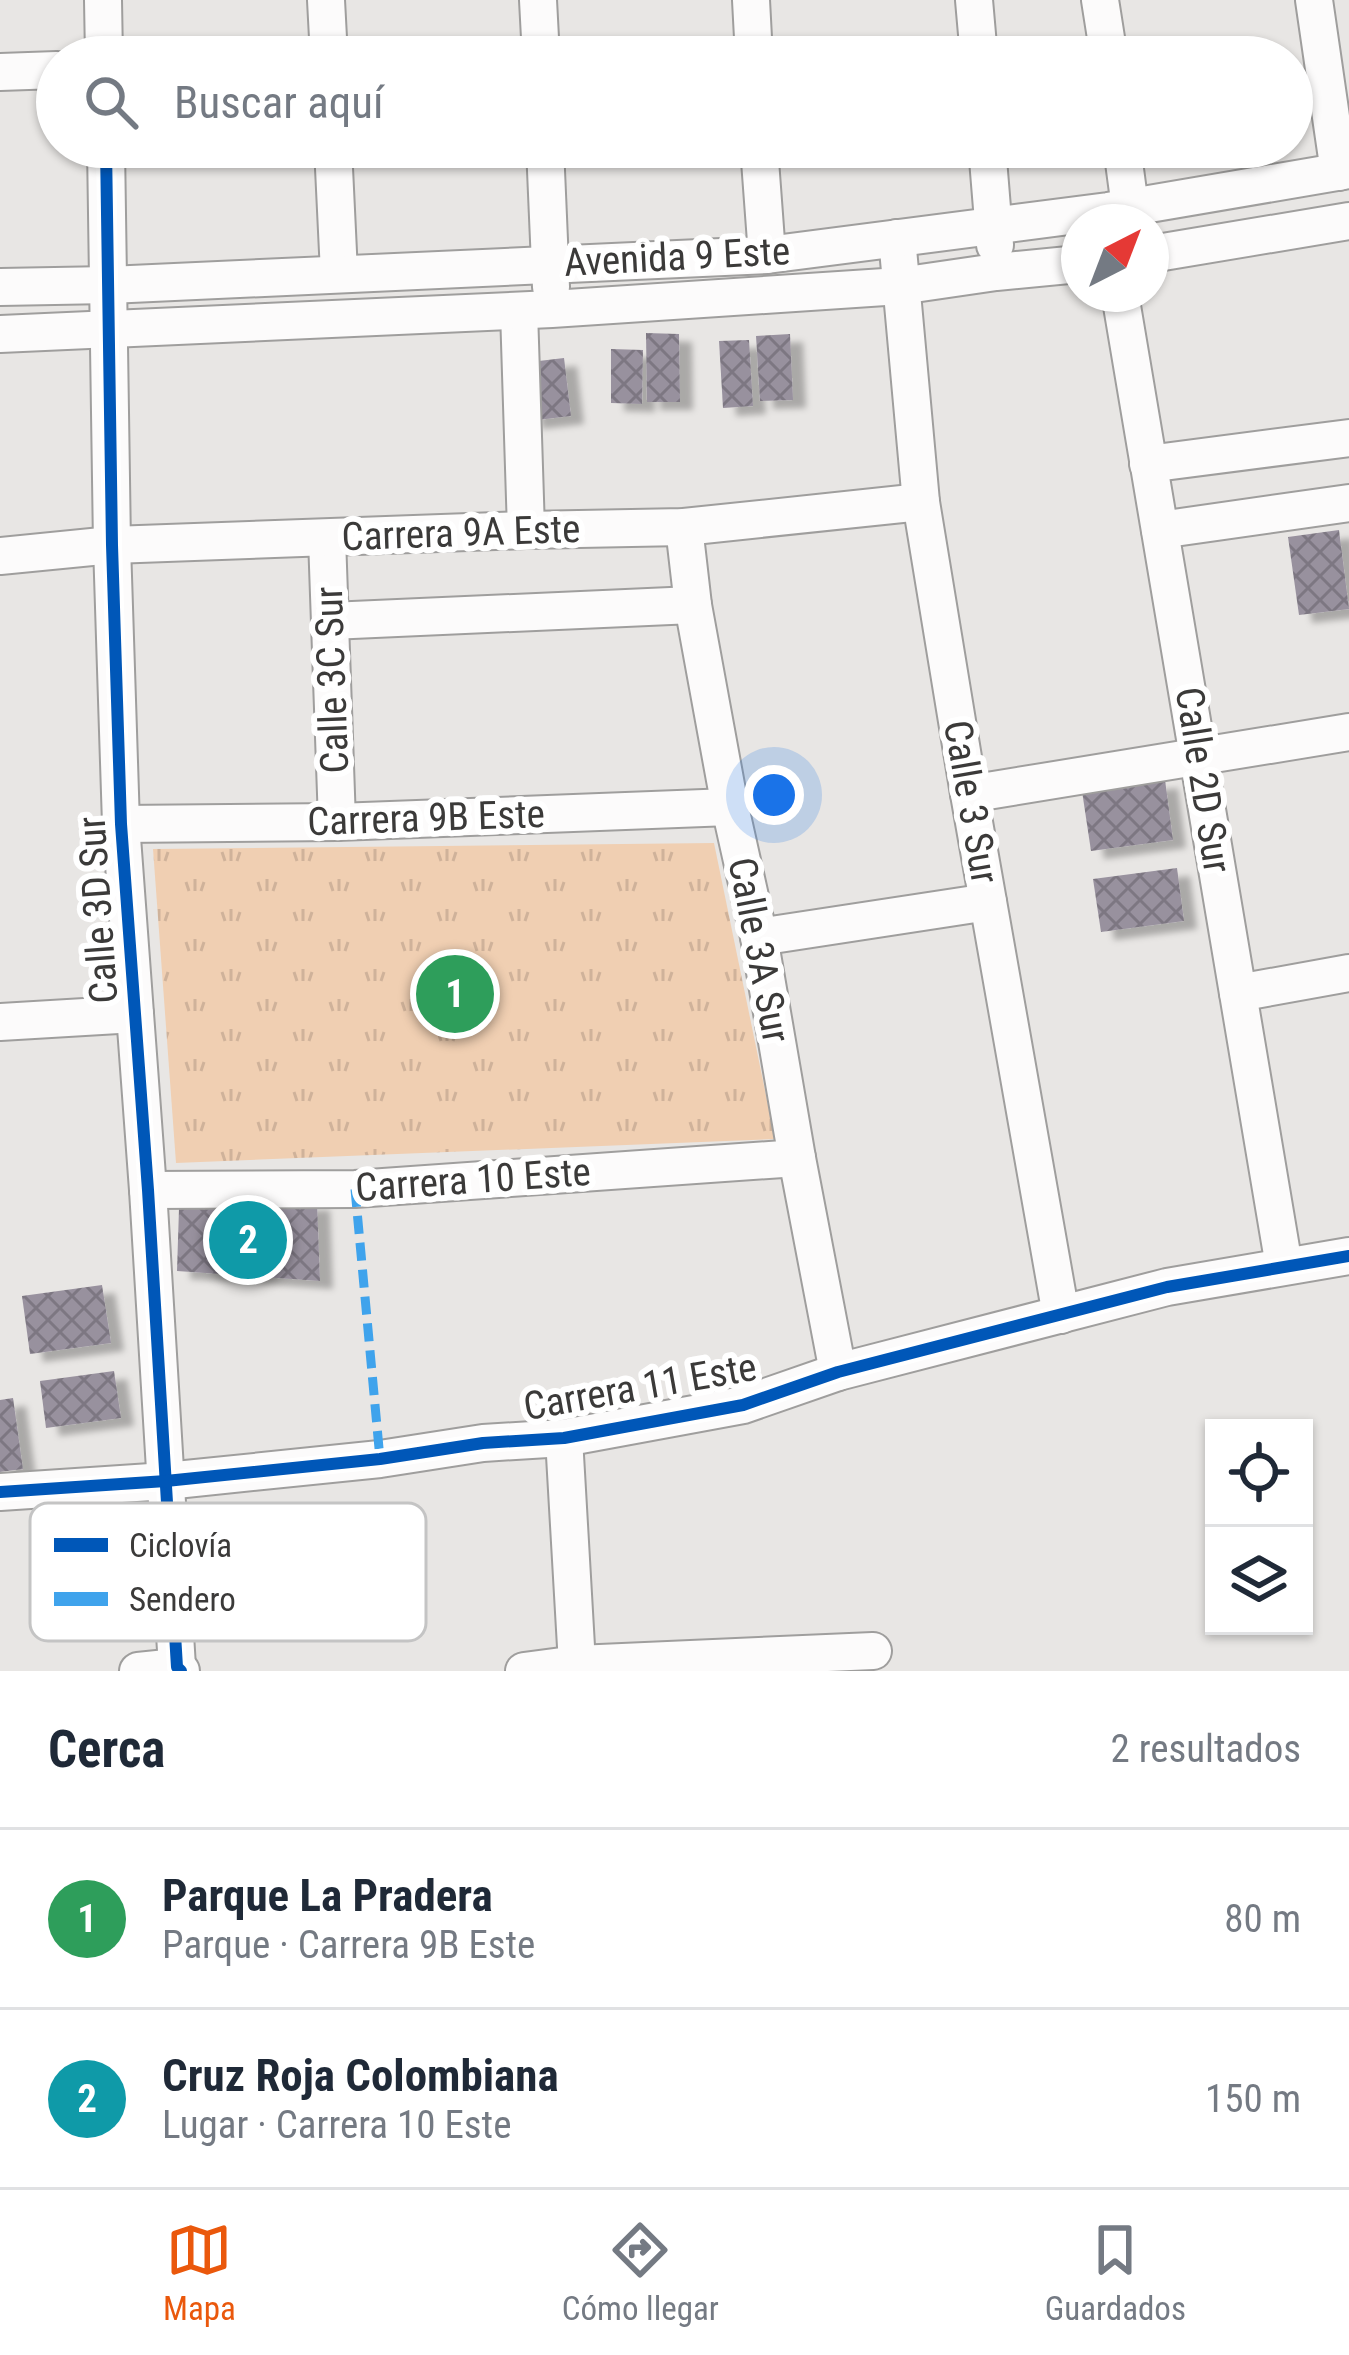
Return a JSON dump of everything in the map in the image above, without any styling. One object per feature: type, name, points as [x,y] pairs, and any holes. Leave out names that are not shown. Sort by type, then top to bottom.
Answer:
[{"type":"street","points":[[103,0],[104,36]]},
{"type":"street","points":[[326,0],[328,36]]},
{"type":"street","points":[[538,0],[540,36]]},
{"type":"street","points":[[751,0],[753,36]]},
{"type":"street","points":[[974,0],[977,36]]},
{"type":"street","points":[[1100,0],[1105,36]]},
{"type":"street","points":[[1328,20],[1344,171]]},
{"type":"street","points":[[0,72],[36,71]]},
{"type":"street","name":"Calle 3D Sur","points":[[106,168],[122,824],[168,1503]]},
{"type":"street","points":[[334,168],[338,273]]},
{"type":"street","points":[[526,530],[536,310],[550,265],[546,168]]},
{"type":"street","points":[[761,168],[767,255]]},
{"type":"street","points":[[989,168],[996,272]]},
{"type":"street","points":[[1117,204],[1120,168]]},
{"type":"street","name":"Avenida 9 Este","points":[[1165,204],[1344,171]]},
{"type":"street","name":"Avenida 9 Este","points":[[0,287],[767,255],[1061,219]]},
{"type":"street","points":[[1169,251],[1349,221]]},
{"type":"street","name":"Calle 3 Sur","points":[[897,238],[921,502],[1061,1315]]},
{"type":"street","name":"Avenida 9 Este","points":[[0,334],[536,310],[900,286],[1061,266]]},
{"type":"street","name":"Calle 2D Sur","points":[[1123,312],[1284,1266]]},
{"type":"street","points":[[1148,464],[1349,437]]},
{"type":"street","name":"Carrera 9A Este","points":[[0,556],[112,545],[684,527],[921,502]]},
{"type":"street","points":[[1160,530],[1349,503]]},
{"type":"street","name":"Calle 3A Sur","points":[[684,527],[693,605],[838,1372]]},
{"type":"street","name":"Calle 3C Sur","points":[[327,538],[337,822]]},
{"type":"street","name":"Carrera 9A Este","points":[[330,621],[693,605]]},
{"type":"street","points":[[969,794],[1349,732]]},
{"type":"street","name":"Carrera 9B Este","points":[[122,824],[337,822],[730,808]]},
{"type":"street","points":[[759,937],[988,902]]},
{"type":"street","points":[[1238,993],[1349,973]]},
{"type":"street","points":[[0,1022],[134,1014]]},
{"type":"street","name":"Carrera 10 Este","points":[[148,1190],[355,1189],[797,1158]]},
{"type":"street","name":"Carrera 11 Este","points":[[0,1492],[166,1481],[380,1459],[483,1443],[564,1438],[743,1405],[838,1372],[1167,1287],[1349,1256]]},
{"type":"street","points":[[564,1438],[577,1664]]},
{"type":"street","points":[[524,1671],[577,1664],[874,1651]]},
{"type":"street","points":[[138,1671],[179,1669]]},
{"type":"green space","points":[[714,843],[775,1139],[176,1163],[153,849]]},
{"type":"building","points":[[646,333],[679,334],[680,402],[647,402]]},
{"type":"building","points":[[790,334],[793,400],[760,401],[756,336]]},
{"type":"building","points":[[749,340],[753,406],[723,408],[719,341]]},
{"type":"building","points":[[611,349],[643,350],[642,404],[611,403]]},
{"type":"building","points":[[564,358],[571,416],[529,421],[522,363]]},
{"type":"building","points":[[1339,530],[1349,609],[1299,615],[1288,537]]},
{"type":"building","points":[[1165,780],[1173,840],[1091,851],[1082,791]]},
{"type":"building","points":[[1177,868],[1184,921],[1101,932],[1093,879]]},
{"type":"building","points":[[317,1202],[320,1281],[177,1271],[179,1209]]},
{"type":"building","points":[[102,1285],[111,1343],[30,1354],[22,1296]]},
{"type":"building","points":[[114,1371],[121,1418],[46,1428],[40,1381]]},
{"type":"building","points":[[13,1398],[23,1469],[0,1472],[0,1400]]},
{"type":"marked path","points":[[355,1189],[380,1459]]},
{"type":"cycle path","points":[[106,168],[121,824],[167,1503]]},
{"type":"cycle path","points":[[0,1492],[166,1481],[380,1459],[483,1443],[564,1438],[743,1405],[838,1372],[1167,1287],[1349,1256]]},
{"type":"cycle path","points":[[175,1641],[181,1671]]},
{"type":"place","name":"Parque La Pradera","points":[[455,994]]},
{"type":"place","name":"Cruz Roja Colombiana","points":[[248,1240]]}]
